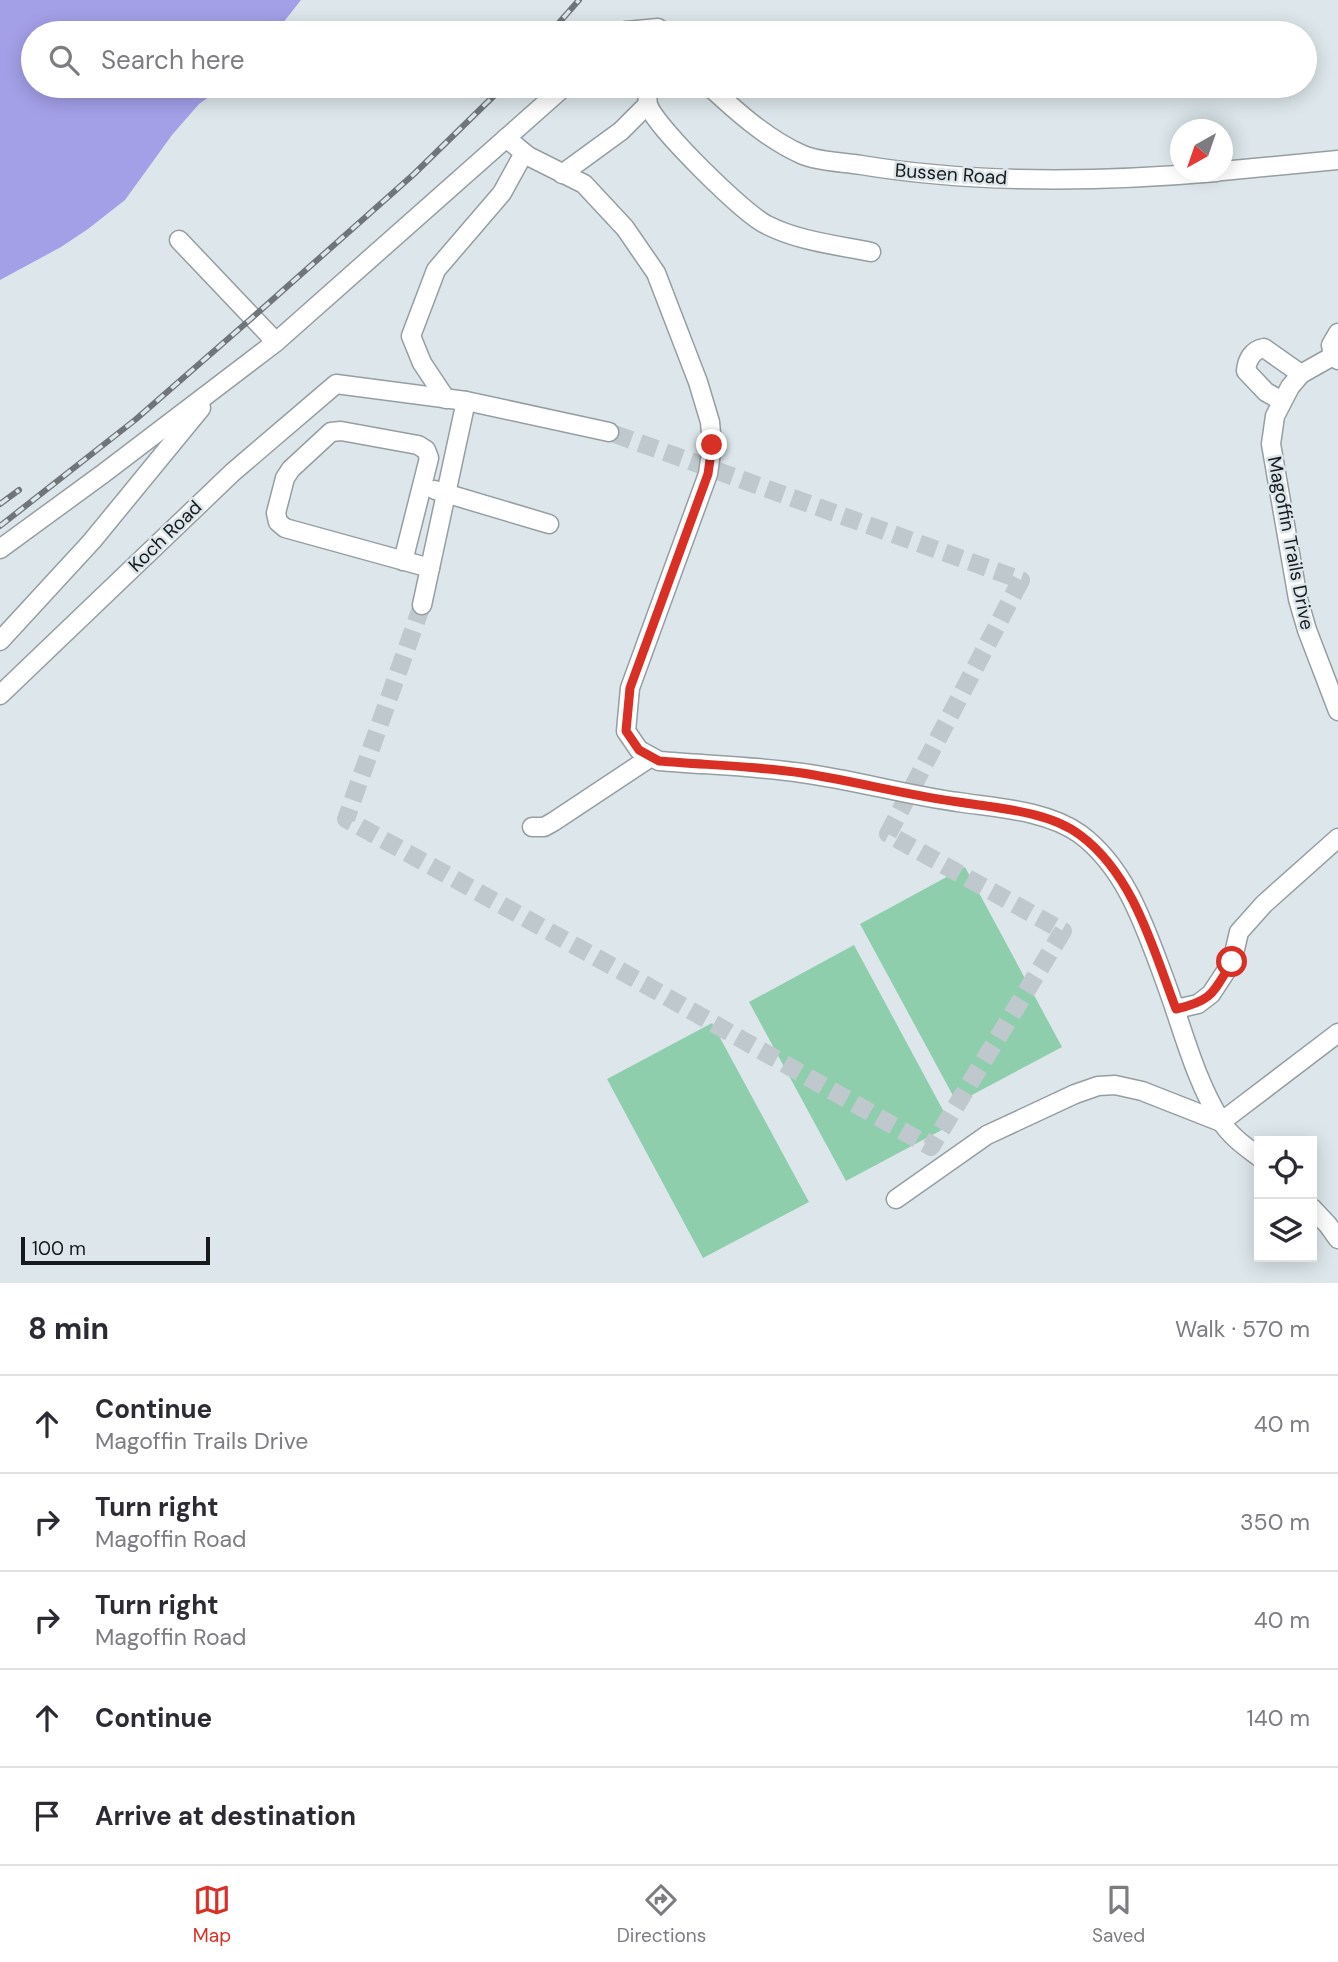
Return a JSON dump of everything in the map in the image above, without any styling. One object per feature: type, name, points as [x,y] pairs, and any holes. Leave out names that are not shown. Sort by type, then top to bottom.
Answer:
[{"type":"street","points":[[0,549],[276,342],[551,98]]},
{"type":"street","points":[[562,174],[621,131],[647,105],[648,98]]},
{"type":"street","name":"Bussen Road","points":[[722,98],[746,120],[804,156],[892,170],[1004,179],[1170,176]]},
{"type":"street","points":[[647,105],[660,124],[729,197],[765,225],[790,234],[871,253]]},
{"type":"street","points":[[506,138],[524,153],[584,184],[625,228],[656,273],[698,382],[710,422],[712,445],[708,474],[630,688],[626,731],[639,750],[659,761],[801,773],[958,802],[1015,809],[1079,833],[1100,852],[1118,875],[1142,919],[1197,1073],[1222,1122],[1254,1153]]},
{"type":"street","points":[[524,153],[502,193],[436,270],[411,336],[422,363],[446,399],[609,432]]},
{"type":"street","points":[[1233,170],[1338,160]]},
{"type":"street","points":[[179,240],[276,342]]},
{"type":"street","name":"Magoffin Trails Drive","points":[[1338,333],[1331,345],[1336,358],[1301,374],[1282,401],[1275,416],[1271,444],[1287,540],[1307,630],[1338,710]]},
{"type":"street","points":[[1282,401],[1266,392],[1247,371],[1247,362],[1252,354],[1264,348],[1301,374]]},
{"type":"street","name":"Koch Road","points":[[0,695],[233,472],[336,384],[446,399]]},
{"type":"street","points":[[0,641],[92,541],[220,385]]},
{"type":"street","points":[[422,605],[466,401]]},
{"type":"street","points":[[403,561],[429,458],[426,450],[418,445],[341,431],[331,432],[291,469],[285,478],[276,513],[278,522],[285,528],[403,561],[430,568]]},
{"type":"street","points":[[421,487],[447,492],[549,524]]},
{"type":"street","points":[[532,827],[544,827],[553,822],[651,757]]},
{"type":"street","points":[[1176,1009],[1198,1004],[1212,994],[1232,962],[1240,932],[1264,904],[1338,838]]},
{"type":"street","points":[[1222,1122],[1338,1033]]},
{"type":"street","points":[[896,1199],[987,1135],[1075,1094],[1098,1087],[1115,1085],[1142,1091],[1222,1122]]},
{"type":"street","points":[[1317,1213],[1338,1239]]},
{"type":"green space","points":[[965,867],[1062,1047],[957,1103],[860,924]]},
{"type":"green space","points":[[854,945],[951,1125],[846,1181],[749,1002]]},
{"type":"green space","points":[[712,1023],[809,1202],[703,1258],[607,1079]]},
{"type":"shaded area","points":[[0,0],[301,0],[284,21],[21,21],[21,98],[207,98],[172,135],[125,200],[61,247],[0,280]]},
{"type":"tunnel","points":[[422,605],[346,819],[931,1147],[1063,931],[888,834],[1021,580],[609,432]]},
{"type":"railway","points":[[561,21],[579,0]]},
{"type":"railway","points":[[0,526],[135,420],[414,174],[492,98]]},
{"type":"railway","points":[[0,504],[19,490]]},
{"type":"route","points":[[712,445],[708,474],[630,688],[626,731],[639,750],[659,761],[801,773],[958,802],[1015,809],[1062,825],[1079,833],[1100,852],[1118,875],[1142,919],[1176,1009],[1198,1004],[1212,994],[1232,962]]}]
